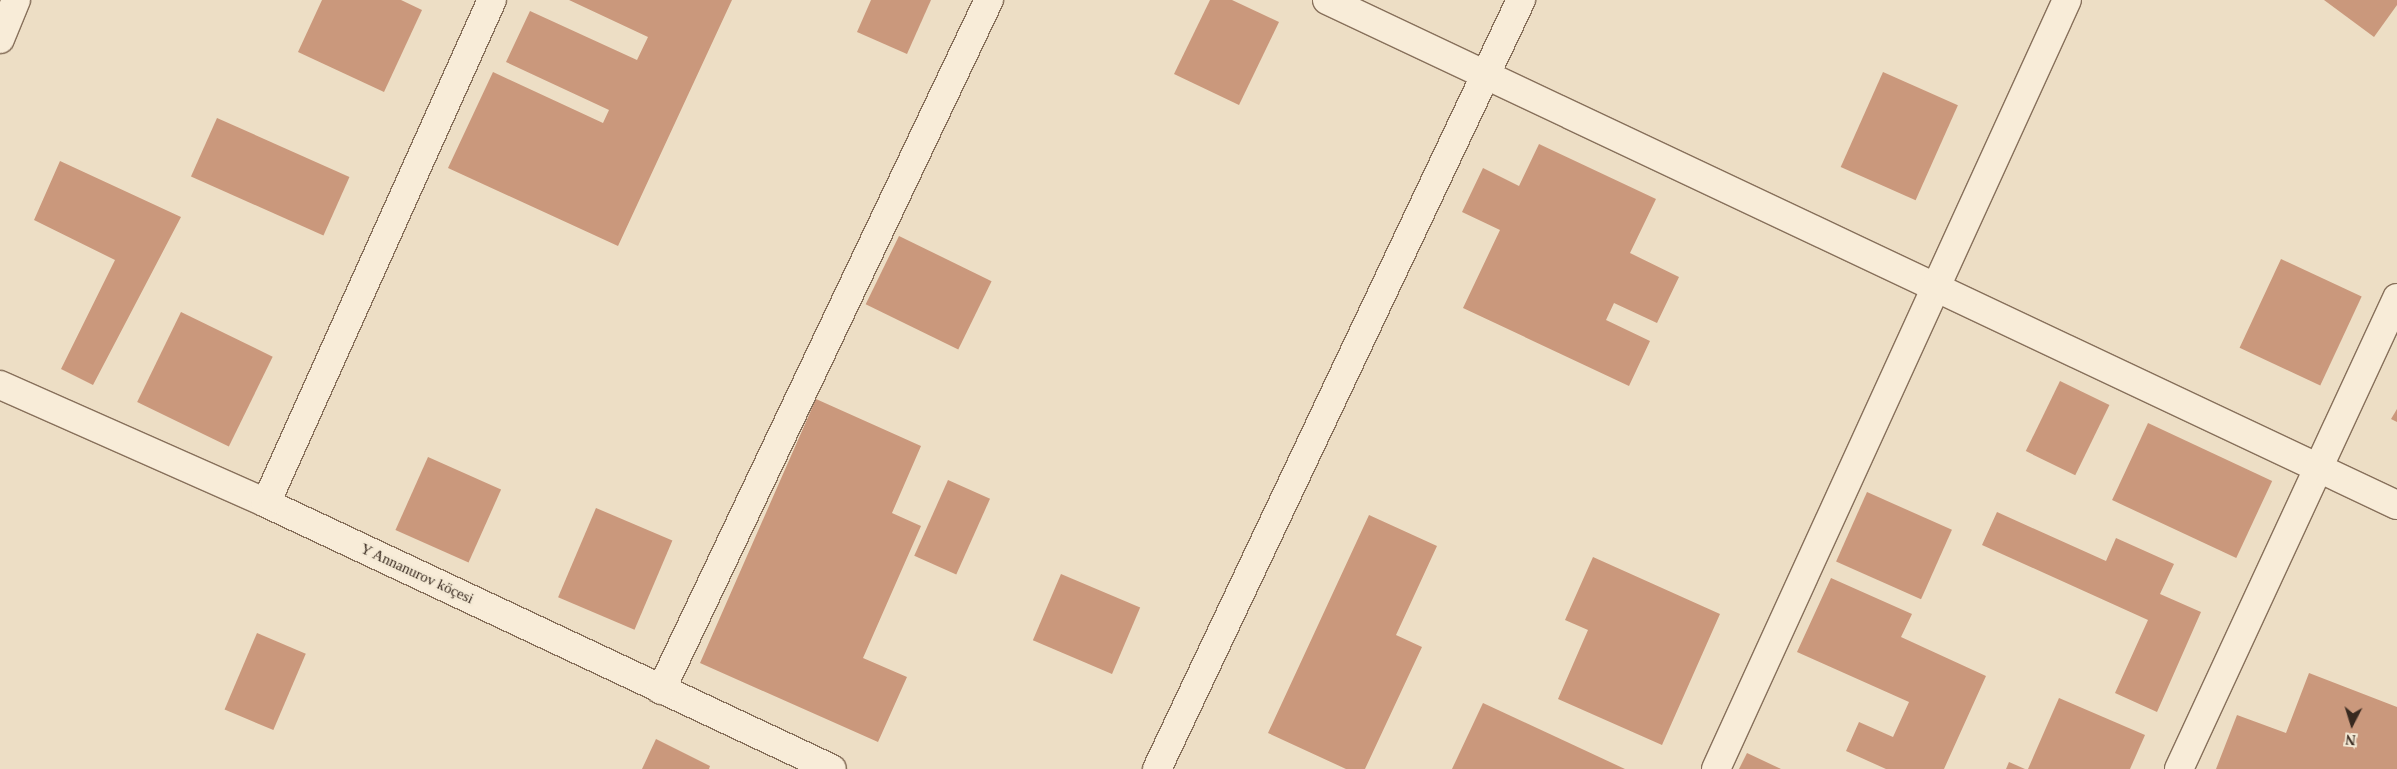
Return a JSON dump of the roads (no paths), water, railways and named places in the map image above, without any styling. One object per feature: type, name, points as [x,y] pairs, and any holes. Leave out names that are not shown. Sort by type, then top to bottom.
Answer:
[{"type":"street","points":[[0,39],[16,0]]},
{"type":"street","points":[[266,503],[492,0]]},
{"type":"street","points":[[661,690],[989,0]]},
{"type":"street","points":[[1327,0],[2397,505]]},
{"type":"street","points":[[1157,769],[1521,0]]},
{"type":"street","points":[[1716,769],[2066,0]]},
{"type":"street","points":[[2179,769],[2397,298]]},
{"type":"street","name":"Y Annanurov köçesi","points":[[0,385],[266,503],[832,769]]}]
